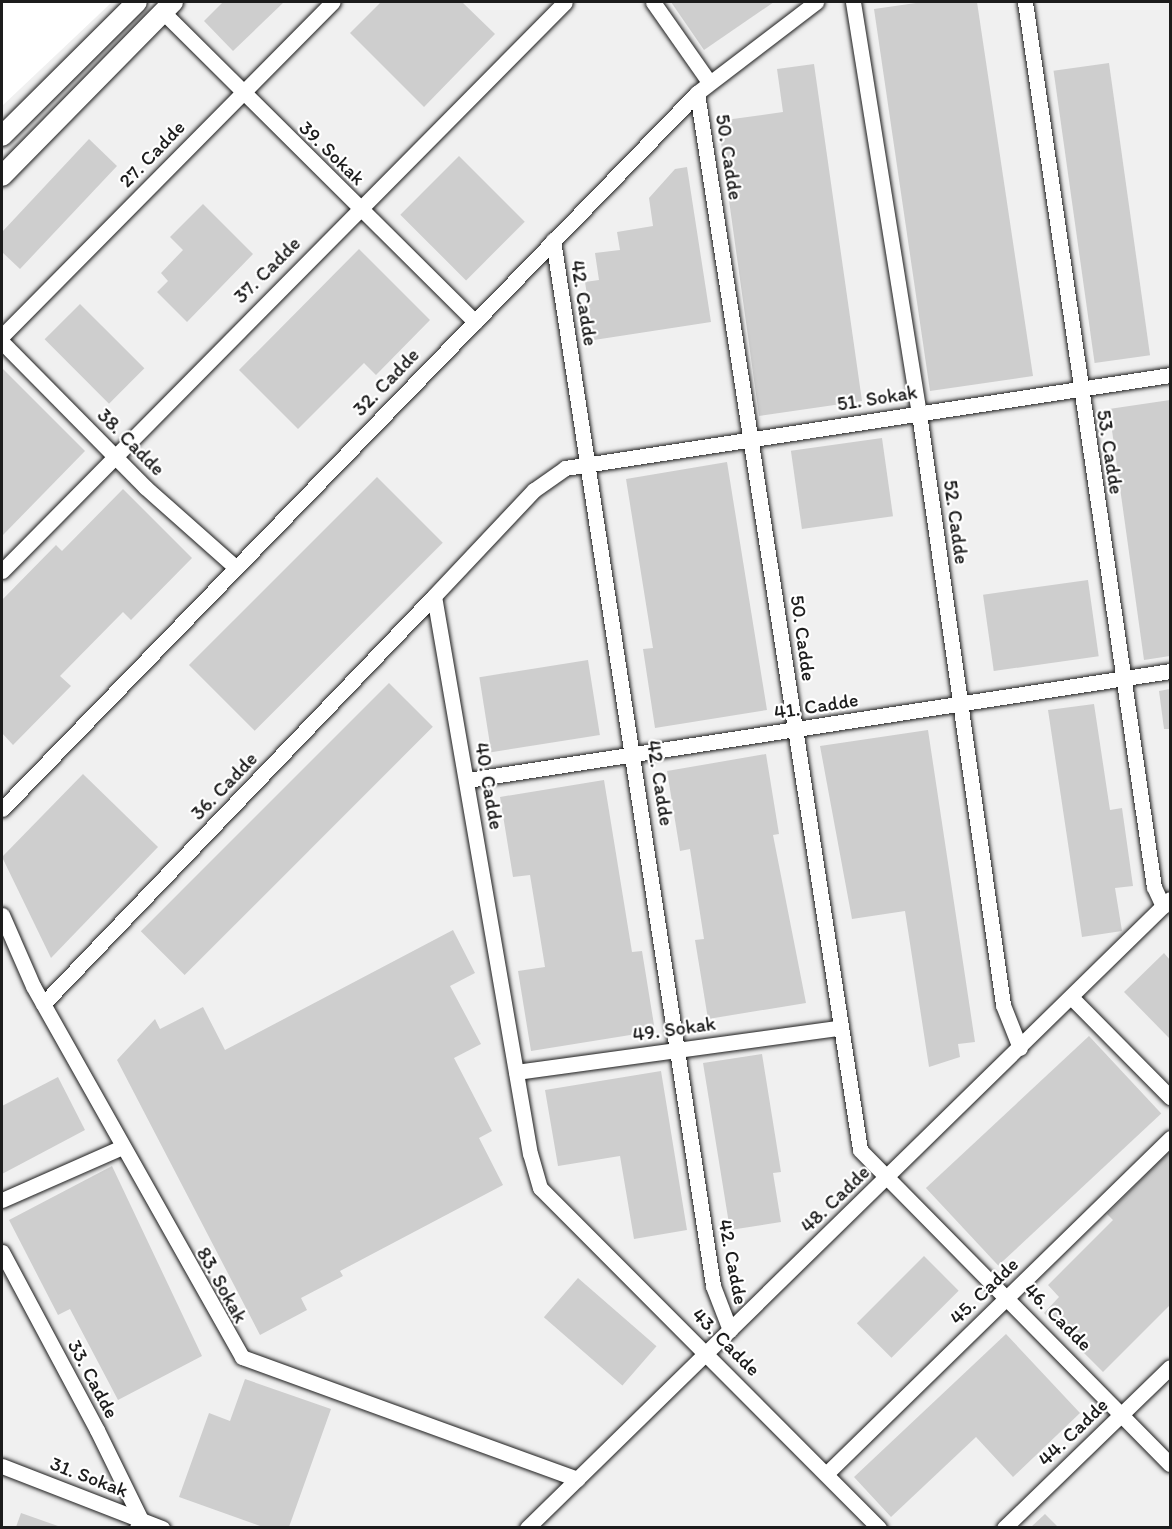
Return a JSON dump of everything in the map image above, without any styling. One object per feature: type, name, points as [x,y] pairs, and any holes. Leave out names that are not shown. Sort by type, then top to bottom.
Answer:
[{"type":"main road","points":[[2,136],[137,2]]},
{"type":"main road","points":[[2,176],[168,7]]},
{"type":"street","name":"27. Cadde","points":[[2,336],[333,2]]},
{"type":"street","name":"37. Cadde","points":[[2,571],[358,208],[565,2]]},
{"type":"street","points":[[653,2],[709,82]]},
{"type":"street","name":"32. Cadde","points":[[2,809],[697,93],[816,2]]},
{"type":"street","name":"52. Cadde","points":[[853,2],[919,413],[1003,1005],[1020,1048]]},
{"type":"street","name":"53. Cadde","points":[[1025,2],[1079,389],[1125,679],[1154,887],[1167,903]]},
{"type":"street","name":"39. Sokak","points":[[168,7],[242,93],[475,322]]},
{"type":"street","name":"50. Cadde","points":[[697,93],[753,438],[839,1028],[860,1150],[889,1176]]},
{"type":"street","name":"42. Cadde","points":[[553,240],[635,755],[713,1286],[730,1330]]},
{"type":"street","name":"38. Cadde","points":[[2,342],[115,457],[235,567]]},
{"type":"street","name":"51. Sokak","points":[[589,464],[1170,375]]},
{"type":"street","points":[[434,596],[548,476],[589,464]]},
{"type":"street","name":"40. Cadde","points":[[434,596],[516,1072],[540,1188]]},
{"type":"street","name":"36. Cadde","points":[[43,1004],[434,596]]},
{"type":"street","name":"41. Cadde","points":[[467,780],[795,731],[1170,671]]},
{"type":"street","name":"48. Cadde","points":[[527,1527],[1167,903]]},
{"type":"street","name":"83. Sokak","points":[[2,915],[43,1004],[242,1357],[577,1479]]},
{"type":"street","points":[[1071,997],[1170,1097]]},
{"type":"street","name":"49. Sokak","points":[[516,1072],[839,1028]]},
{"type":"street","name":"45. Cadde","points":[[826,1474],[1170,1138]]},
{"type":"street","points":[[2,1200],[122,1147]]},
{"type":"street","name":"46. Cadde","points":[[889,1176],[1123,1413],[1170,1464]]},
{"type":"street","name":"43. Cadde","points":[[540,1188],[707,1352],[879,1527]]},
{"type":"street","name":"33. Cadde","points":[[2,1252],[139,1524]]},
{"type":"street","name":"44. Cadde","points":[[1004,1527],[1170,1367]]},
{"type":"street","name":"31. Sokak","points":[[2,1466],[139,1524],[162,1527]]},
{"type":"shaded area","points":[[112,2],[1170,2],[1170,1527],[2,1528],[2,106]]},
{"type":"building","points":[[223,2],[284,2],[233,51],[204,21]]},
{"type":"building","points":[[381,2],[462,2],[495,34],[424,107],[350,33]]},
{"type":"building","points":[[671,2],[774,2],[704,50]]},
{"type":"building","points":[[923,2],[977,2],[1033,376],[930,391],[874,9]]},
{"type":"building","points":[[1109,63],[1150,355],[1095,363],[1054,71]]},
{"type":"building","points":[[814,64],[862,401],[759,416],[718,121],[783,112],[777,69]]},
{"type":"building","points":[[89,139],[117,166],[20,269],[2,252],[2,232]]},
{"type":"building","points":[[459,156],[525,222],[466,280],[400,215]]},
{"type":"building","points":[[687,167],[711,322],[594,340],[585,282],[599,280],[595,253],[620,250],[617,232],[653,226],[649,198],[675,169]]},
{"type":"building","points":[[203,204],[253,254],[187,322],[157,292],[168,281],[161,273],[183,250],[170,237]]},
{"type":"building","points":[[359,249],[430,320],[376,375],[364,363],[298,429],[239,370]]},
{"type":"building","points":[[80,304],[144,368],[109,404],[45,339]]},
{"type":"building","points":[[2,368],[85,451],[2,536]]},
{"type":"building","points":[[1170,400],[1170,656],[1144,660],[1109,409]]},
{"type":"building","points":[[882,438],[893,516],[802,529],[791,451]]},
{"type":"building","points":[[727,462],[767,710],[655,728],[643,649],[653,648],[626,479]]},
{"type":"building","points":[[377,477],[443,543],[255,731],[189,665]]},
{"type":"building","points":[[123,489],[192,558],[131,620],[123,612],[60,676],[71,686],[13,745],[2,733],[2,600],[56,545],[62,551]]},
{"type":"building","points":[[1088,580],[1099,656],[994,671],[983,595]]},
{"type":"building","points":[[588,660],[600,735],[491,752],[479,677]]},
{"type":"building","points":[[389,683],[433,727],[185,975],[141,931]]},
{"type":"building","points":[[1170,689],[1170,729],[1164,729],[1159,691]]},
{"type":"building","points":[[1094,704],[1110,810],[1122,808],[1133,886],[1115,888],[1122,931],[1082,937],[1048,710]]},
{"type":"building","points":[[928,730],[975,1042],[958,1044],[960,1057],[929,1067],[905,911],[852,919],[820,746]]},
{"type":"building","points":[[766,754],[779,834],[773,835],[806,1003],[708,1019],[695,940],[704,939],[690,849],[680,851],[667,771]]},
{"type":"building","points":[[83,774],[158,847],[51,958],[2,857]]},
{"type":"building","points":[[604,780],[632,952],[642,951],[655,1031],[531,1051],[518,971],[545,967],[530,875],[513,877],[500,797]]},
{"type":"building","points":[[453,930],[475,973],[450,986],[481,1044],[454,1058],[492,1131],[479,1138],[503,1185],[340,1271],[343,1276],[301,1298],[307,1310],[260,1335],[117,1060],[155,1019],[160,1029],[203,1007],[225,1050]]},
{"type":"building","points":[[1164,953],[1170,960],[1170,1039],[1124,992]]},
{"type":"building","points":[[1089,1036],[1161,1114],[998,1266],[926,1188]]},
{"type":"building","points":[[762,1054],[781,1172],[773,1173],[781,1222],[730,1230],[703,1063]]},
{"type":"building","points":[[661,1071],[687,1230],[634,1239],[620,1156],[558,1166],[545,1090]]},
{"type":"building","points":[[58,1077],[85,1130],[2,1174],[2,1106]]},
{"type":"building","points":[[1170,1151],[1170,1305],[1103,1372],[1044,1313],[1059,1297],[1048,1285],[1113,1220],[1107,1214]]},
{"type":"building","points":[[112,1166],[202,1356],[118,1400],[70,1309],[58,1315],[9,1220]]},
{"type":"building","points":[[924,1256],[959,1291],[891,1358],[857,1323]]},
{"type":"building","points":[[578,1278],[656,1346],[622,1385],[544,1317]]},
{"type":"building","points":[[1006,1334],[1080,1413],[1013,1477],[976,1437],[891,1517],[854,1477]]},
{"type":"building","points":[[245,1379],[331,1409],[289,1527],[263,1527],[179,1497],[209,1413],[230,1421]]},
{"type":"building","points":[[21,1513],[58,1526],[58,1527],[16,1527]]},
{"type":"building","points":[[1045,1514],[1058,1527],[1031,1527]]}]
